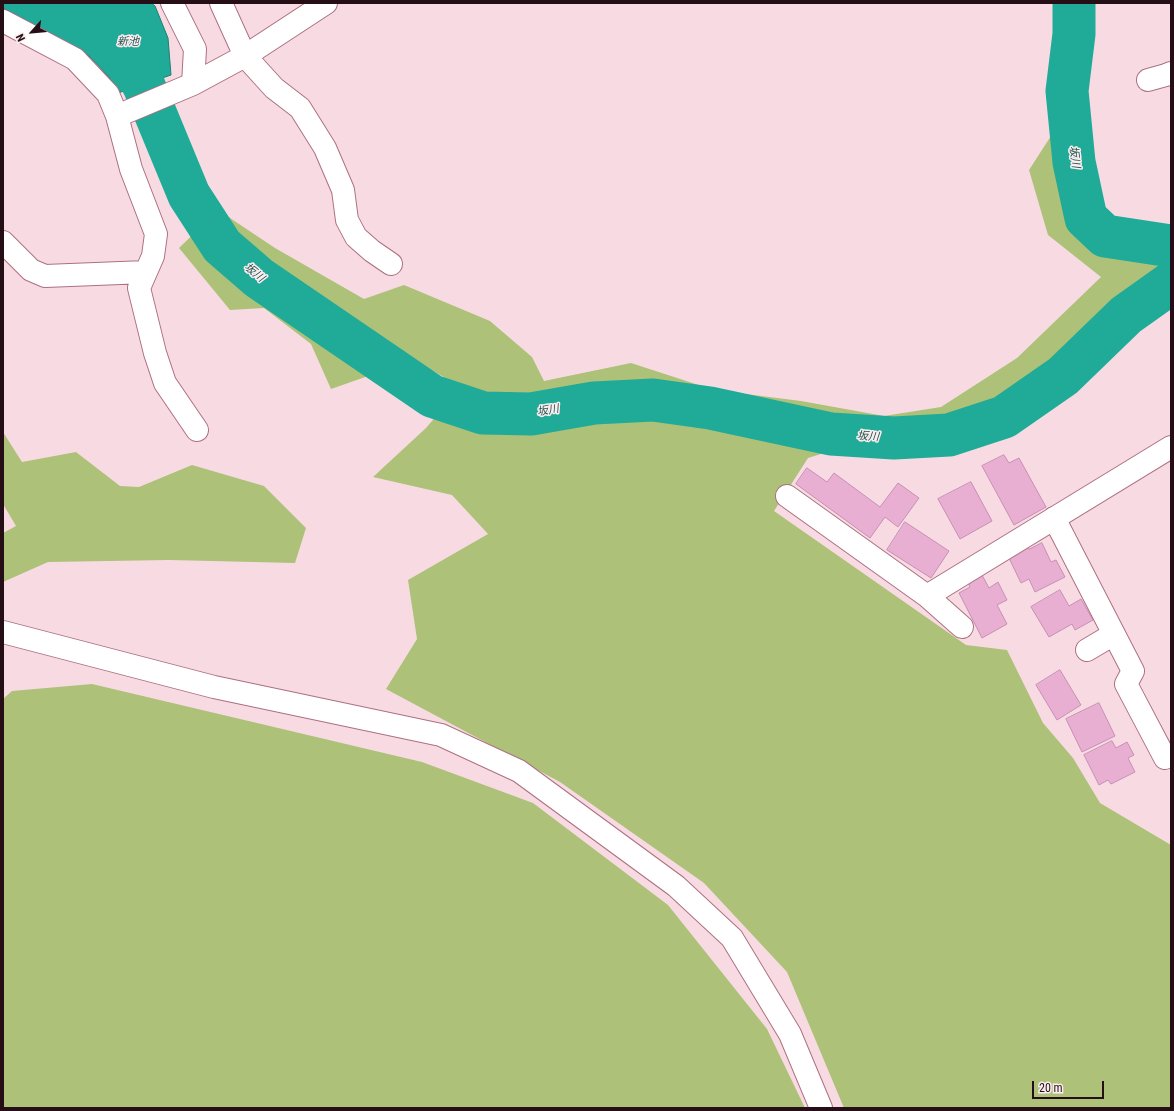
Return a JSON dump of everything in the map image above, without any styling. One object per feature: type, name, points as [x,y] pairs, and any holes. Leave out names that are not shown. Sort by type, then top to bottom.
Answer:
[{"type":"street","points":[[172,3],[195,49],[186,87]]},
{"type":"street","points":[[221,3],[245,56],[274,88],[300,108],[325,148],[343,190],[347,220],[356,237],[372,251],[391,264]]},
{"type":"street","points":[[120,115],[186,87],[245,56],[326,3]]},
{"type":"street","points":[[3,21],[75,59],[108,94],[120,115],[131,169],[156,234],[153,256],[139,288],[155,353],[165,383],[197,430]]},
{"type":"street","points":[[1148,80],[1166,76],[1171,73]]},
{"type":"street","points":[[3,242],[31,270],[45,276],[146,272]]},
{"type":"street","points":[[927,596],[1171,447]]},
{"type":"street","points":[[787,496],[927,596],[962,627]]},
{"type":"street","points":[[1054,518],[1133,671],[1126,684],[1166,758]]},
{"type":"street","points":[[3,632],[214,687],[441,735],[519,771],[676,886],[732,938],[790,1034],[821,1108]]},
{"type":"street","points":[[1087,650],[1114,634]]},
{"type":"shaded area","points":[[1058,125],[1072,203],[1086,237],[1171,257],[1171,264],[1053,370],[980,412],[920,423],[808,458],[774,511],[966,645],[1007,650],[1043,723],[1073,758],[1100,803],[1171,845],[1171,1108],[844,1108],[787,972],[704,883],[560,782],[386,689],[417,639],[408,580],[488,534],[452,495],[373,477],[426,428],[461,387],[414,360],[331,389],[311,344],[264,308],[230,310],[179,248],[218,210],[275,248],[364,299],[404,285],[490,321],[532,357],[544,381],[631,363],[714,390],[801,401],[884,416],[941,407],[1017,358],[1101,277],[1048,235],[1029,170]]},
{"type":"shaded area","points":[[3,432],[22,462],[76,452],[120,486],[139,487],[192,465],[264,486],[306,528],[295,563],[169,560],[48,562],[3,582],[3,533],[16,526],[3,504]]},
{"type":"shaded area","points":[[92,684],[422,762],[533,803],[668,905],[767,1029],[805,1108],[3,1108],[3,699],[12,691]]},
{"type":"water","name":"新池","points":[[3,3],[151,3],[155,6],[168,38],[171,75],[118,93],[109,77],[89,56],[3,8]]},
{"type":"building","points":[[1004,455],[1009,463],[1019,458],[1046,507],[1014,525],[982,466]]},
{"type":"building","points":[[807,468],[827,482],[834,473],[880,507],[898,483],[919,498],[898,527],[885,517],[870,538],[796,484]]},
{"type":"building","points":[[971,482],[992,521],[960,539],[938,499]]},
{"type":"building","points":[[905,522],[949,551],[931,578],[887,550]]},
{"type":"building","points":[[1042,543],[1051,562],[1056,560],[1065,577],[1035,592],[1029,579],[1021,583],[1008,556],[1027,546],[1029,549]]},
{"type":"building","points":[[982,575],[989,588],[998,582],[1007,600],[997,605],[1007,624],[982,638],[959,593],[970,587],[968,582]]},
{"type":"building","points":[[1060,590],[1069,606],[1081,599],[1093,620],[1075,630],[1072,624],[1049,637],[1031,607]]},
{"type":"building","points":[[1060,670],[1081,705],[1057,720],[1036,685]]},
{"type":"building","points":[[1099,703],[1115,736],[1082,752],[1066,719]]},
{"type":"building","points":[[1112,741],[1116,748],[1127,742],[1134,755],[1128,758],[1135,772],[1111,784],[1108,780],[1099,785],[1084,755]]},
{"type":"waterway","name":"坂川","points":[[60,3],[122,45],[144,86],[189,195],[222,246],[259,278],[432,396],[483,413],[531,414],[594,403],[653,400],[710,408],[831,434],[894,438],[949,435],[1004,417],[1063,376],[1126,315],[1171,283]]},
{"type":"waterway","name":"坂川","points":[[1074,3],[1074,34],[1067,91],[1074,162],[1086,218],[1105,236],[1171,246]]}]
